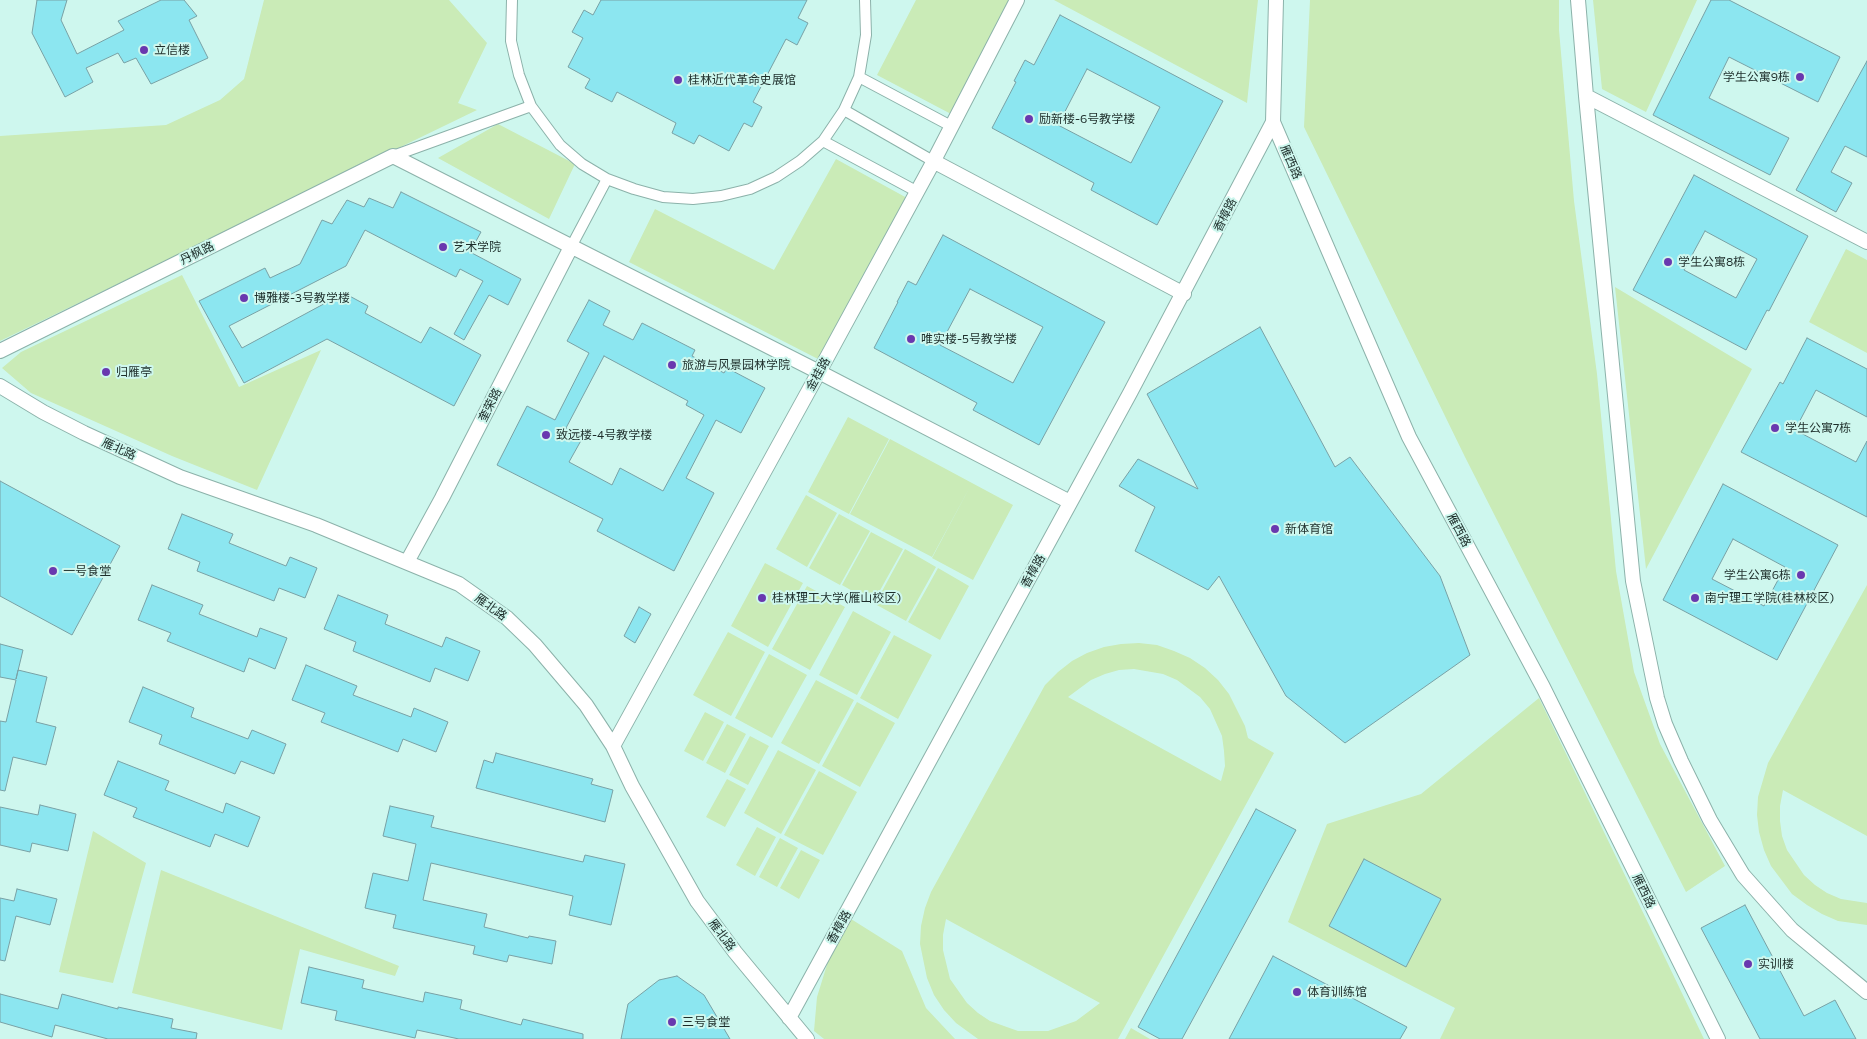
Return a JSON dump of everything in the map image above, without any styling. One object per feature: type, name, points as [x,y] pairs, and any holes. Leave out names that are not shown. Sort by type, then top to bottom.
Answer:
[{"type":"street","points":[[512,0],[511,41],[519,75],[531,106],[560,144],[582,164],[607,179],[634,190],[663,197],[693,198],[721,196],[750,189],[800,161],[823,141],[844,110],[859,76],[866,35],[865,0]]},
{"type":"street","name":"金桂路","points":[[613,746],[819,372],[1017,0]]},
{"type":"street","name":"雁西路","points":[[1276,0],[1273,122],[1409,437],[1543,687],[1718,1039]]},
{"type":"street","points":[[1578,0],[1633,581],[1657,698],[1665,724],[1710,820],[1743,875],[1792,930],[1867,992]]},
{"type":"street","points":[[859,76],[951,126]]},
{"type":"street","points":[[1586,96],[1867,242]]},
{"type":"street","points":[[393,156],[531,106]]},
{"type":"street","points":[[844,110],[933,161],[1184,294]]},
{"type":"street","name":"香樟路","points":[[789,1018],[1184,294],[1273,122]]},
{"type":"street","points":[[823,141],[916,192]]},
{"type":"street","points":[[393,156],[819,372],[1070,502]]},
{"type":"street","name":"丹枫路","points":[[0,351],[393,156]]},
{"type":"street","points":[[571,247],[607,179]]},
{"type":"street","name":"奎荣路","points":[[407,562],[571,247]]},
{"type":"street","name":"雁北路","points":[[0,386],[42,412],[180,476],[316,525],[459,584],[507,618],[535,645],[586,705],[613,746],[632,786],[697,902],[789,1018],[808,1039]]},
{"type":"green space","points":[[264,0],[449,0],[487,43],[458,103],[477,110],[0,341],[0,136],[166,125],[220,100],[244,79]]},
{"type":"green space","points":[[916,0],[1010,0],[951,114],[877,75]]},
{"type":"green space","points":[[1054,0],[1258,0],[1247,103]]},
{"type":"green space","points":[[1310,0],[1559,0],[1559,30],[1574,201],[1597,374],[1616,571],[1634,672],[1660,744],[1725,866],[1686,892],[1465,457],[1304,127]]},
{"type":"green space","points":[[1593,0],[1697,0],[1646,112],[1602,89]]},
{"type":"green space","points":[[498,124],[575,164],[549,219],[438,158]]},
{"type":"green space","points":[[836,159],[907,198],[818,359],[629,262],[655,209],[774,270]]},
{"type":"green space","points":[[1846,249],[1867,260],[1867,353],[1809,322]]},
{"type":"green space","points":[[182,275],[239,387],[321,350],[257,490],[172,456],[31,393],[2,368],[21,352]]},
{"type":"green space","points":[[1615,287],[1752,369],[1646,569]]},
{"type":"green space","points":[[848,417],[889,439],[849,514],[808,492]]},
{"type":"green space","points":[[890,439],[972,483],[932,557],[850,514]]},
{"type":"green space","points":[[972,483],[1013,505],[973,580],[932,558]]},
{"type":"green space","points":[[806,495],[837,513],[807,567],[776,549]]},
{"type":"green space","points":[[839,514],[870,531],[840,585],[809,568]]},
{"type":"green space","points":[[871,532],[903,549],[873,603],[842,585]]},
{"type":"green space","points":[[905,549],[936,567],[906,621],[875,604]]},
{"type":"green space","points":[[765,563],[803,583],[768,647],[731,626]]},
{"type":"green space","points":[[938,568],[969,586],[940,640],[908,622]]},
{"type":"green space","points":[[1867,585],[1867,836],[1783,790],[1780,821],[1782,836],[1787,850],[1804,875],[1827,893],[1841,899],[1867,903],[1867,925],[1838,921],[1822,914],[1792,894],[1771,866],[1759,832],[1757,815],[1758,797],[1768,763]]},
{"type":"green space","points":[[807,586],[845,607],[810,670],[772,649]]},
{"type":"green space","points":[[853,611],[891,632],[857,695],[819,675]]},
{"type":"green space","points":[[728,632],[765,652],[731,716],[693,695]]},
{"type":"green space","points":[[894,635],[932,655],[898,719],[860,698]]},
{"type":"green space","points":[[1121,644],[1157,645],[1190,658],[1205,668],[1229,694],[1245,726],[1248,738],[1274,753],[1118,1039],[978,1039],[956,1023],[944,1010],[934,995],[927,978],[920,944],[925,908],[931,892],[1045,685],[1072,661],[1104,647]],"holes":[[[1134,669],[1163,674],[1177,680],[1200,697],[1210,709],[1222,736],[1225,766],[1221,781],[1068,697],[1091,680],[1105,674],[1119,670]],[[946,919],[1100,1003],[1076,1021],[1048,1031],[1018,1031],[990,1021],[967,1003],[950,979],[943,950]]]},
{"type":"green space","points":[[769,654],[807,675],[772,738],[735,718]]},
{"type":"green space","points":[[816,680],[854,700],[819,764],[781,743]]},
{"type":"green space","points":[[1539,698],[1704,1039],[1440,1039],[1455,1008],[1288,922],[1327,824],[1421,794]]},
{"type":"green space","points":[[857,702],[895,723],[860,787],[822,766]]},
{"type":"green space","points":[[705,712],[724,722],[703,761],[684,751]]},
{"type":"green space","points":[[727,724],[746,734],[725,773],[706,763]]},
{"type":"green space","points":[[750,736],[769,746],[748,785],[729,775]]},
{"type":"green space","points":[[778,750],[816,770],[781,834],[744,813]]},
{"type":"green space","points":[[819,771],[857,792],[823,855],[784,835]]},
{"type":"green space","points":[[727,779],[746,789],[725,827],[706,817]]},
{"type":"green space","points":[[757,827],[776,837],[755,876],[736,865]]},
{"type":"green space","points":[[93,831],[146,863],[113,983],[59,972]]},
{"type":"green space","points":[[780,838],[798,848],[777,887],[759,877]]},
{"type":"green space","points":[[801,850],[820,860],[799,899],[780,888]]},
{"type":"green space","points":[[161,870],[399,966],[395,976],[300,949],[282,1030],[132,993]]},
{"type":"green space","points":[[851,919],[902,951],[926,1008],[955,1039],[824,1039],[814,1031],[817,997],[830,955]]},
{"type":"green space","points":[[1131,1028],[1150,1039],[1125,1039]]},
{"type":"building","name":"立信楼","points":[[37,0],[67,0],[61,20],[77,54],[124,30],[118,21],[161,0],[184,0],[197,16],[189,20],[208,58],[151,84],[136,58],[124,63],[118,53],[86,68],[93,82],[65,97],[32,33]]},
{"type":"building","points":[[601,0],[807,0],[798,18],[808,23],[797,45],[786,39],[753,102],[762,107],[752,127],[744,123],[729,151],[699,135],[694,144],[672,133],[676,123],[617,92],[612,102],[585,88],[590,79],[568,67],[583,38],[572,32],[584,10],[593,15]]},
{"type":"building","name":"学生公寓9栋","points":[[1711,0],[1729,0],[1840,57],[1818,102],[1729,57],[1709,98],[1789,138],[1770,175],[1653,115]]},
{"type":"building","name":"励新楼-6号教学楼","points":[[1060,15],[1223,101],[1157,225],[1091,190],[1094,183],[992,128],[1016,82],[1014,81],[1025,60],[1034,65]],"holes":[[[1087,69],[1160,107],[1131,163],[1058,125]]]},
{"type":"building","points":[[1867,61],[1867,157],[1845,146],[1831,172],[1852,183],[1836,212],[1796,190]]},
{"type":"building","name":"学生公寓8栋","points":[[1694,175],[1808,236],[1769,311],[1767,310],[1746,350],[1633,290]],"holes":[[[1705,231],[1757,259],[1736,298],[1684,270]]]},
{"type":"building","name":"博雅楼-3号教学楼","points":[[401,192],[481,232],[470,252],[521,279],[508,305],[489,295],[464,340],[454,334],[483,281],[460,269],[456,277],[365,230],[346,266],[229,326],[242,348],[344,293],[368,306],[365,313],[421,343],[430,327],[481,355],[454,406],[327,339],[244,383],[199,301],[265,268],[270,278],[300,264],[322,220],[332,224],[347,200],[364,207],[369,198],[393,208]]},
{"type":"building","name":"唯实楼-5号教学楼","points":[[943,235],[1105,322],[1039,445],[973,410],[977,403],[874,348],[908,281],[916,285]],"holes":[[[970,289],[1043,327],[1013,383],[940,345]]]},
{"type":"building","name":"致远楼-4号教学楼","points":[[589,300],[610,311],[603,325],[633,340],[642,323],[695,350],[692,356],[724,373],[727,368],[765,388],[741,433],[716,420],[686,478],[714,493],[674,571],[597,531],[603,519],[497,465],[527,406],[555,420],[589,353],[567,341]],"holes":[[[604,356],[688,401],[686,405],[704,415],[663,491],[620,468],[612,485],[569,462],[583,437],[566,428]]]},
{"type":"building","name":"新体育馆","points":[[1260,327],[1335,467],[1350,457],[1440,576],[1470,655],[1345,743],[1286,696],[1219,576],[1208,590],[1135,551],[1155,507],[1119,486],[1138,459],[1198,489],[1147,394]]},
{"type":"building","name":"学生公寓7栋","points":[[1807,338],[1867,369],[1867,417],[1816,390],[1795,430],[1856,462],[1867,441],[1867,517],[1741,452],[1780,382],[1783,384]]},
{"type":"building","name":"一号食堂","points":[[0,481],[120,546],[72,635],[0,596]]},
{"type":"building","name":"学生公寓6栋","points":[[1723,484],[1838,545],[1777,660],[1663,600]],"holes":[[[1733,539],[1785,567],[1764,606],[1712,579]]]},
{"type":"building","points":[[182,514],[233,534],[229,543],[286,566],[290,557],[317,568],[305,598],[279,588],[274,601],[197,571],[200,562],[168,549]]},
{"type":"building","points":[[152,585],[203,605],[199,614],[257,637],[260,628],[287,638],[275,669],[249,658],[244,672],[167,641],[171,633],[138,620]]},
{"type":"building","points":[[338,595],[388,615],[385,624],[442,647],[446,637],[480,651],[468,681],[435,668],[430,682],[353,651],[356,642],[324,629]]},
{"type":"building","points":[[639,607],[651,614],[635,643],[624,636]]},
{"type":"building","points":[[0,644],[23,650],[18,670],[47,677],[36,722],[56,727],[46,765],[13,757],[5,791],[0,790],[0,721],[6,722],[16,680],[0,677]]},
{"type":"building","points":[[306,665],[357,686],[353,695],[411,717],[414,708],[448,722],[436,752],[403,739],[398,752],[321,722],[325,713],[292,700]]},
{"type":"building","points":[[143,687],[194,708],[191,717],[248,739],[252,730],[286,744],[274,774],[241,761],[235,774],[159,744],[162,735],[129,722]]},
{"type":"building","points":[[496,753],[593,779],[591,784],[613,790],[605,822],[476,788],[484,760],[493,763]]},
{"type":"building","points":[[118,761],[169,781],[165,790],[223,813],[226,803],[260,817],[248,847],[215,834],[210,847],[133,817],[137,808],[104,795]]},
{"type":"building","points":[[40,805],[76,814],[68,851],[32,843],[30,852],[0,845],[0,807],[38,815]]},
{"type":"building","points":[[390,806],[434,816],[431,827],[583,862],[585,855],[625,864],[611,925],[569,915],[573,896],[431,863],[423,900],[487,914],[484,927],[528,938],[529,936],[556,941],[552,964],[509,955],[507,962],[473,954],[475,946],[393,928],[396,915],[365,908],[373,873],[408,881],[416,844],[383,836]]},
{"type":"building","points":[[1256,809],[1296,830],[1182,1039],[1160,1039],[1138,1027]]},
{"type":"building","points":[[1364,859],[1441,899],[1406,967],[1329,926]]},
{"type":"building","points":[[17,889],[57,899],[50,925],[16,916],[5,961],[0,960],[0,898],[14,901]]},
{"type":"building","name":"实训楼","points":[[1745,905],[1804,1016],[1835,1000],[1856,1039],[1760,1039],[1701,928]]},
{"type":"building","name":"体育训练馆","points":[[1273,956],[1407,1027],[1400,1039],[1229,1039]]},
{"type":"building","points":[[309,967],[364,980],[362,988],[423,1002],[425,992],[462,1000],[460,1009],[521,1025],[523,1019],[583,1034],[583,1039],[459,1039],[417,1030],[415,1038],[335,1020],[337,1011],[301,1003]]},
{"type":"building","name":"三号食堂","points":[[677,976],[704,995],[730,1039],[621,1039],[628,1004],[659,980]]},
{"type":"building","points":[[0,994],[58,1009],[62,994],[118,1009],[118,1007],[173,1019],[171,1028],[197,1033],[196,1039],[108,1039],[55,1025],[52,1037],[0,1022]]},
{"type":"place","name":"立信楼","points":[[144,50]]},
{"type":"place","name":"学生公寓9栋","points":[[1800,77]]},
{"type":"place","name":"桂林近代革命史展馆","points":[[678,80]]},
{"type":"place","name":"励新楼-6号教学楼","points":[[1029,119]]},
{"type":"place","name":"艺术学院","points":[[443,247]]},
{"type":"place","name":"学生公寓8栋","points":[[1668,262]]},
{"type":"place","name":"博雅楼-3号教学楼","points":[[244,298]]},
{"type":"place","name":"唯实楼-5号教学楼","points":[[911,339]]},
{"type":"place","name":"旅游与风景园林学院","points":[[672,365]]},
{"type":"place","name":"归雁亭","points":[[106,372]]},
{"type":"place","name":"学生公寓7栋","points":[[1775,428]]},
{"type":"place","name":"致远楼-4号教学楼","points":[[546,435]]},
{"type":"place","name":"新体育馆","points":[[1275,529]]},
{"type":"place","name":"一号食堂","points":[[53,571]]},
{"type":"place","name":"学生公寓6栋","points":[[1801,575]]},
{"type":"place","name":"桂林理工大学(雁山校区)","points":[[762,598]]},
{"type":"place","name":"南宁理工学院(桂林校区)","points":[[1695,598]]},
{"type":"place","name":"实训楼","points":[[1748,964]]},
{"type":"place","name":"体育训练馆","points":[[1297,992]]},
{"type":"place","name":"三号食堂","points":[[672,1022]]}]
